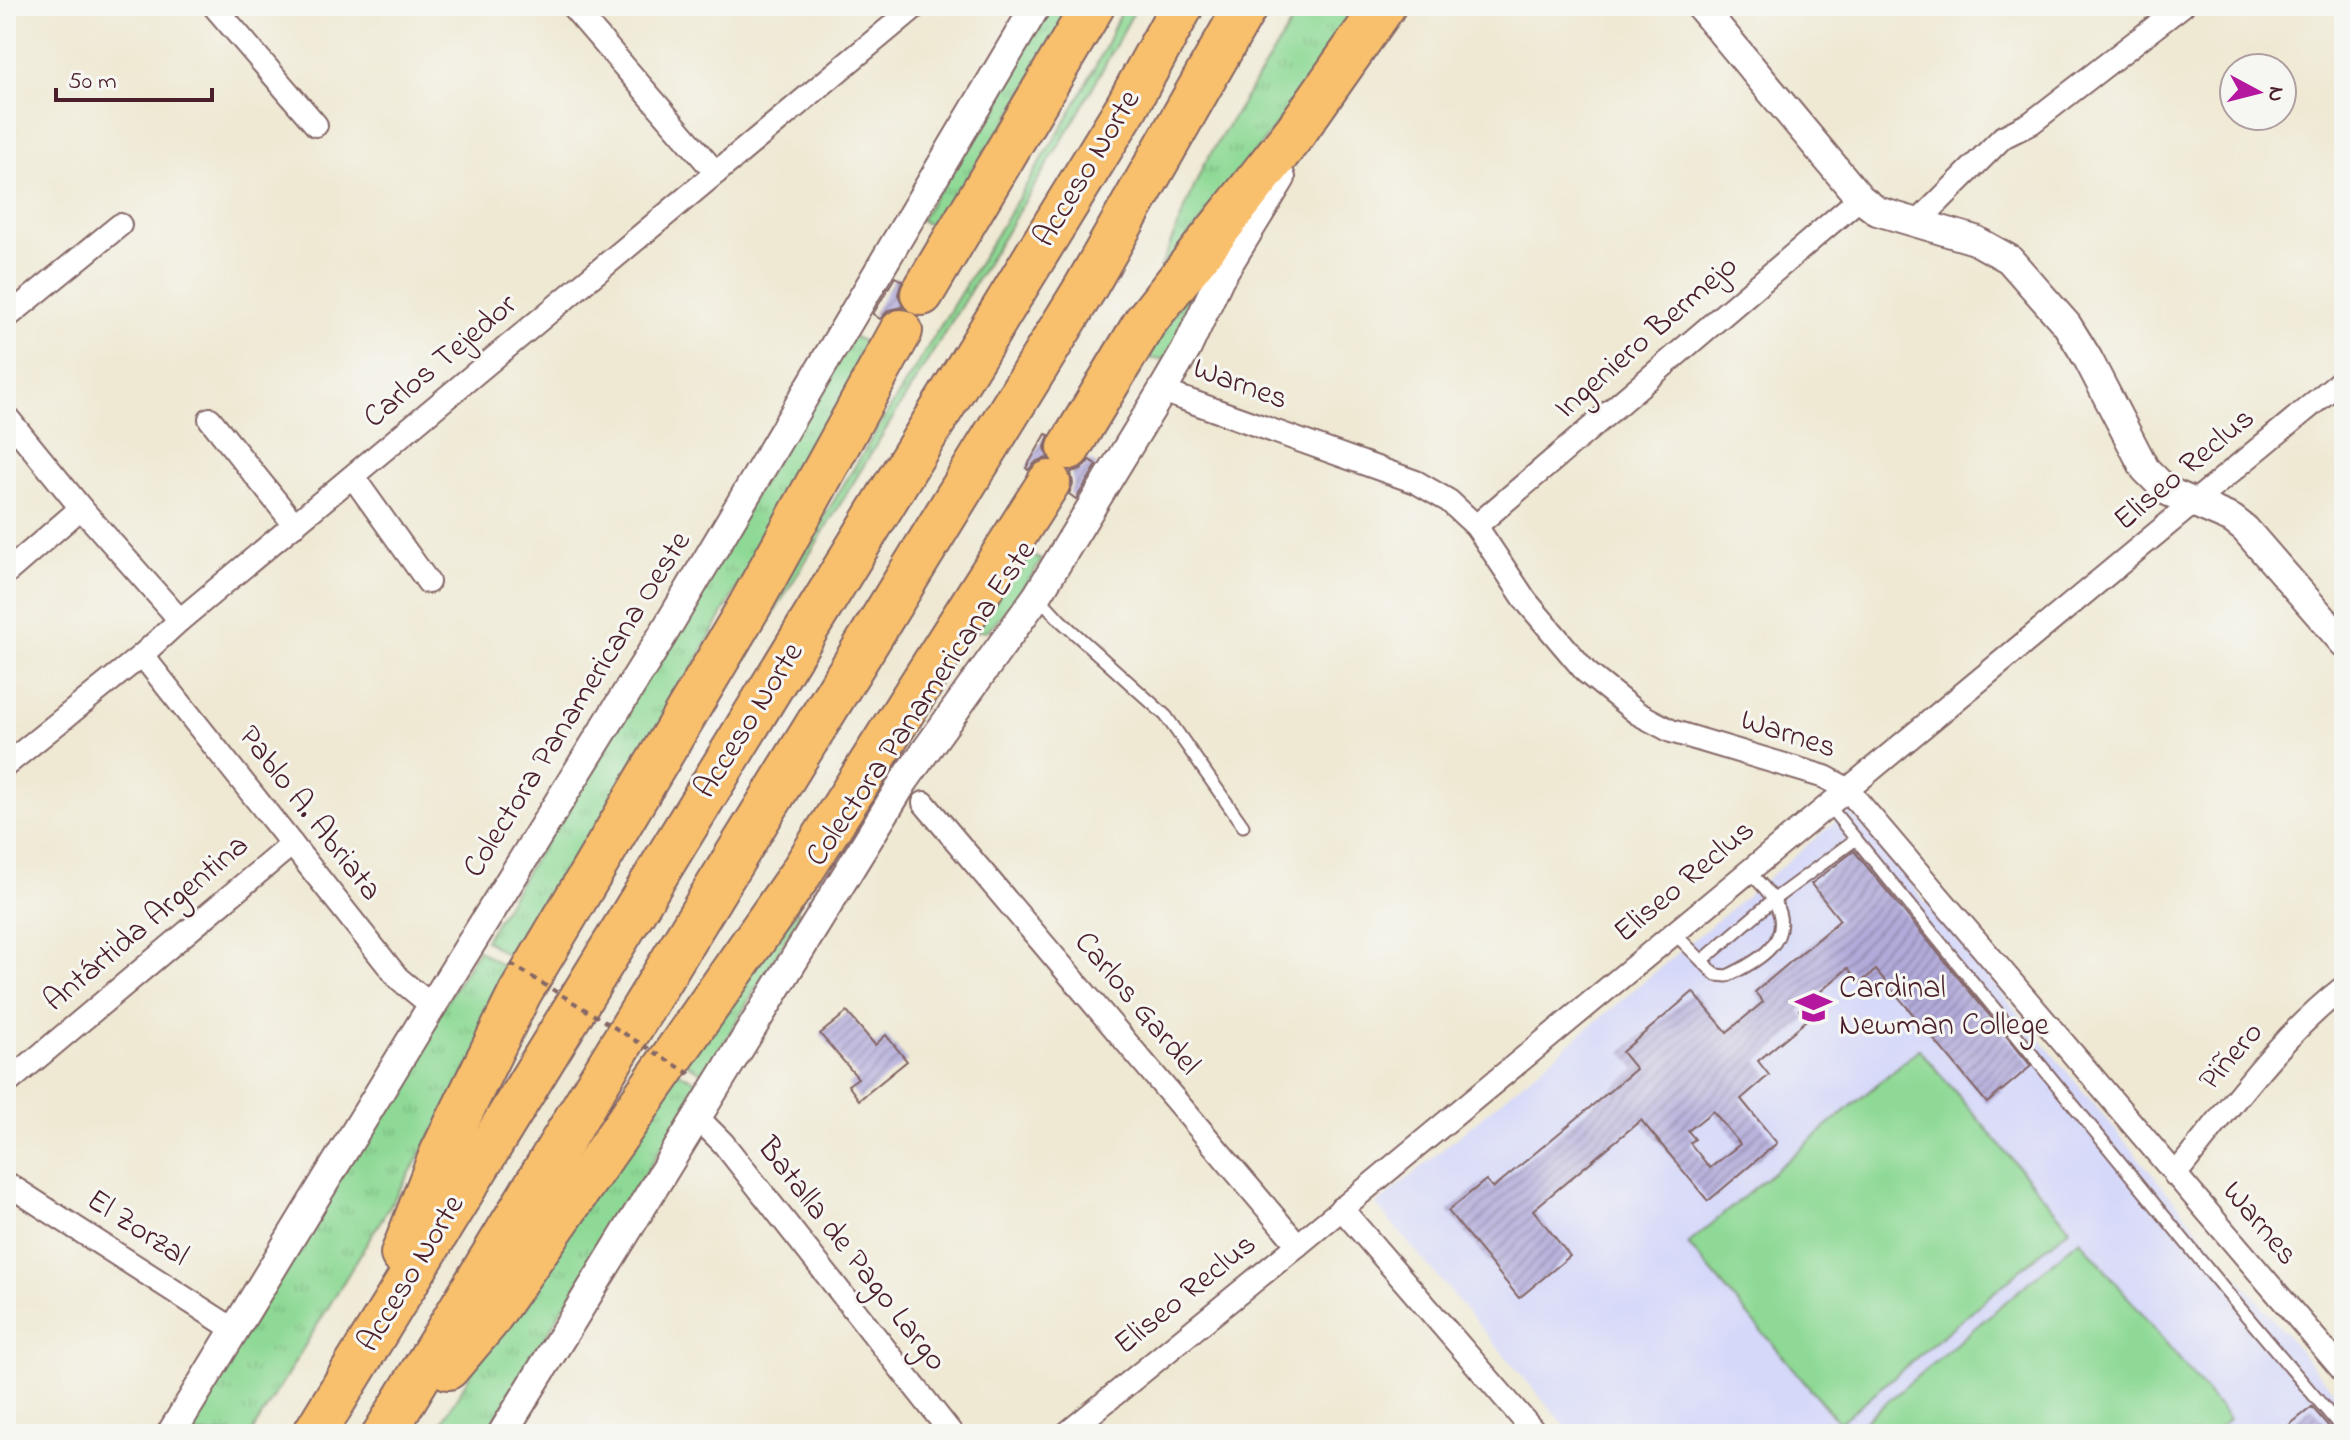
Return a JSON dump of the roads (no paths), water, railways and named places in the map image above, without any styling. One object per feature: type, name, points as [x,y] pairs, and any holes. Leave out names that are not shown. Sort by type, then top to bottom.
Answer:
[{"type":"highway","name":"Acceso Norte","points":[[314,1434],[1064,211],[1182,6]]},
{"type":"highway","name":"Acceso Norte","points":[[384,1434],[1084,290],[1246,6]]},
{"type":"highway","points":[[394,1434],[486,1323],[799,876],[1059,465],[1145,322],[1296,131],[1386,6]]},
{"type":"highway","points":[[922,294],[1091,9]]},
{"type":"highway","points":[[360,1359],[440,1156],[520,993],[749,607],[901,331]]},
{"type":"street","points":[[214,6],[316,125]]},
{"type":"street","points":[[572,6],[716,173]]},
{"type":"street","name":"Colectora Panamericana Oeste","points":[[171,1434],[662,636],[1036,6]]},
{"type":"street","name":"Colectora Panamericana Este","points":[[502,1434],[905,780],[1037,596],[1186,350],[1238,246],[1386,6]]},
{"type":"street","points":[[1700,6],[1860,198],[1877,211],[1975,240],[2009,259],[2067,325],[2145,469],[2167,491],[2232,519],[2245,529],[2344,643]]},
{"type":"street","points":[[1918,222],[2003,137],[2031,123],[2182,6]]},
{"type":"street","name":"Carlos Tejedor","points":[[6,765],[142,655],[914,7]]},
{"type":"street","name":"Ingeniero Bermejo","points":[[1476,526],[1860,198]]},
{"type":"street","points":[[6,318],[120,225]]},
{"type":"street","name":"Eliseo Reclus","points":[[1066,1434],[2344,378]]},
{"type":"street","name":"Warnes","points":[[1162,391],[1416,482],[1449,501],[1476,526],[1526,601],[1586,672],[1637,713],[1671,731],[1825,777],[1847,789],[2344,1372]]},
{"type":"street","points":[[6,416],[81,508],[180,620]]},
{"type":"street","points":[[210,419],[295,525]]},
{"type":"street","points":[[353,477],[428,582]]},
{"type":"street","points":[[6,573],[81,508]]},
{"type":"street","name":"Pablo A. Abriata","points":[[142,655],[398,978],[432,1006]]},
{"type":"street","name":"Carlos Gardel","points":[[924,803],[1298,1245]]},
{"type":"street","name":"Antártida Argentina","points":[[6,1084],[292,844]]},
{"type":"street","name":"Piñero","points":[[2175,1175],[2268,1061],[2323,1003],[2344,987]]},
{"type":"street","name":"Batalla de Pago Largo","points":[[698,1118],[723,1143],[952,1434]]},
{"type":"street","name":"El Zorzal","points":[[6,1183],[233,1329]]},
{"type":"street","points":[[1341,1208],[1536,1434]]},
{"type":"lane","points":[[1037,596],[1166,716],[1243,826]]},
{"type":"lane","points":[[1828,805],[2223,1288],[2344,1431]]},
{"type":"lane","points":[[1702,961],[1773,900],[1856,839]]},
{"type":"lane","points":[[1674,933],[1716,975],[1727,976],[1775,945],[1781,920],[1773,900],[1748,871]]},
{"type":"place","name":"Cardinal Newman College","points":[[1813,1007]]}]
